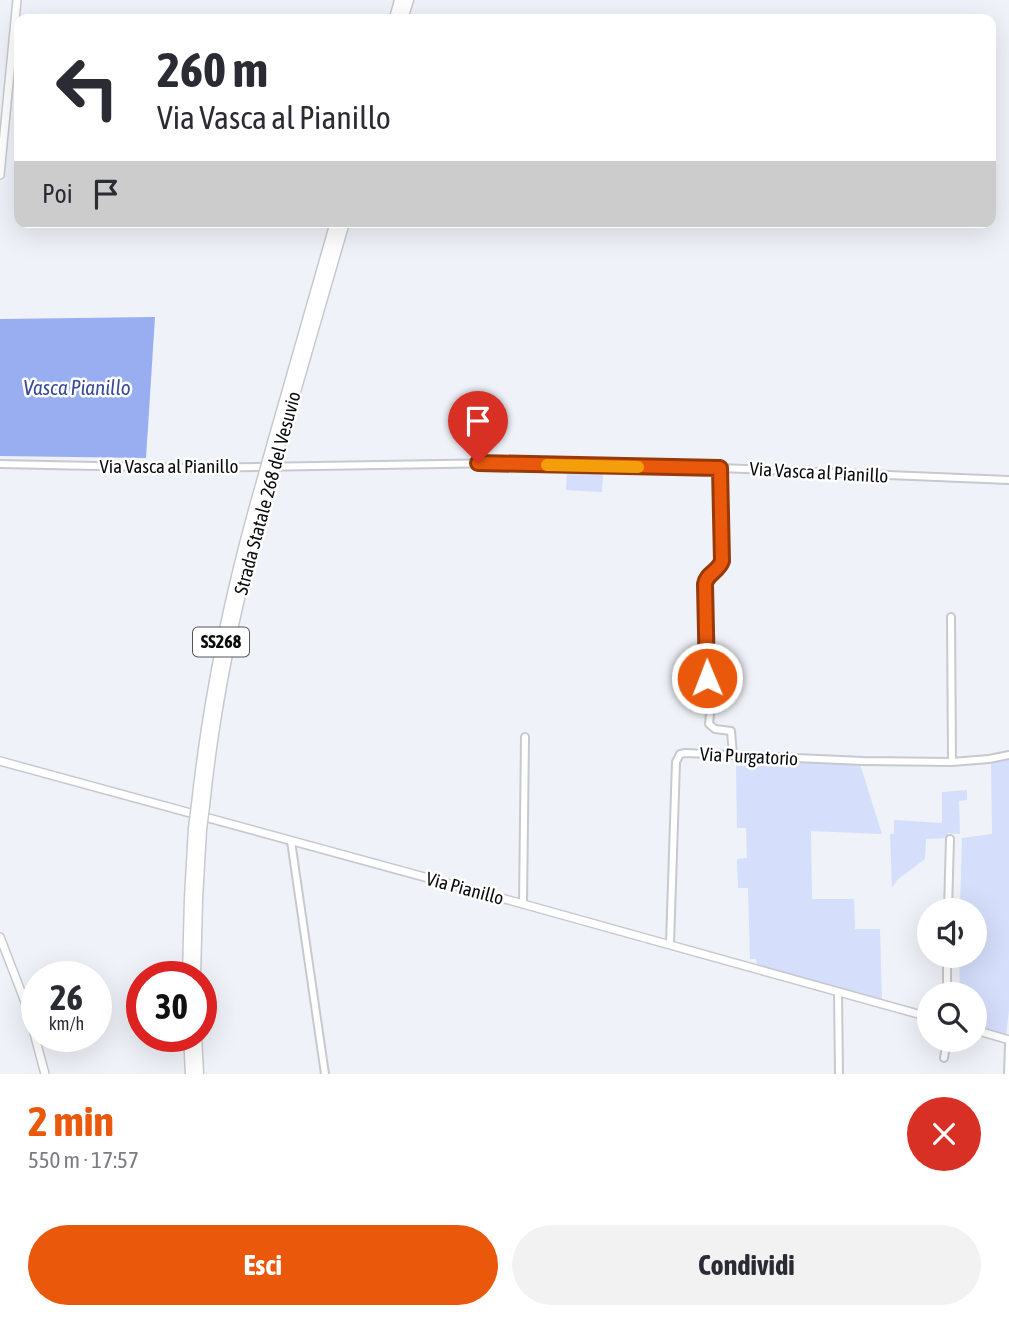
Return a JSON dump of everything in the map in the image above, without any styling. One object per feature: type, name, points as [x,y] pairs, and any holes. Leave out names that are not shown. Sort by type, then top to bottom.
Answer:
[{"type":"highway","name":"Strada Statale 268 del Vesuvio","points":[[278,440],[335,228]]},
{"type":"highway","name":"Strada Statale 268 del Vesuvio","points":[[188,961],[190,898],[205,734],[219,651],[237,574],[342,228]]},
{"type":"highway","name":"Strada Statale 268 del Vesuvio","points":[[195,961],[198,828]]},
{"type":"highway","points":[[190,1052],[191,1074]]},
{"type":"highway","points":[[197,1052],[198,1074]]},
{"type":"street","points":[[0,175],[14,31]]},
{"type":"street","name":"Via Vasca al Pianillo","points":[[0,464],[191,468],[504,463],[720,468],[1009,480]]},
{"type":"street","points":[[720,468],[722,561],[720,566],[707,576],[705,584],[707,678],[711,703],[709,724],[715,729],[731,731],[733,755]]},
{"type":"street","points":[[951,617],[952,762]]},
{"type":"street","points":[[523,904],[525,737]]},
{"type":"street","name":"Via Purgatorio","points":[[670,944],[676,762],[680,754],[952,762],[1009,755]]},
{"type":"street","name":"Via Pianillo","points":[[0,761],[917,1014]]},
{"type":"street","points":[[948,898],[950,839]]},
{"type":"street","points":[[291,841],[325,1074]]},
{"type":"street","points":[[0,937],[27,1007],[45,1074]]},
{"type":"street","points":[[838,992],[839,1074]]},
{"type":"street","points":[[987,1034],[1009,1042],[1008,1074]]},
{"type":"street","points":[[944,1058],[945,1052]]},
{"type":"shaded area","points":[[567,472],[603,474],[602,492],[566,490]]},
{"type":"shaded area","points":[[773,759],[860,764],[882,834],[811,831],[812,899],[854,899],[855,929],[880,929],[882,1001],[757,966],[756,959],[750,959],[748,888],[738,888],[737,859],[747,858],[746,828],[737,828],[736,766],[772,765]]},
{"type":"shaded area","points":[[1009,759],[1009,1010],[1006,1036],[987,1030],[987,982],[960,982],[959,968],[987,968],[987,898],[960,898],[962,838],[992,834],[991,762]]},
{"type":"shaded area","points":[[967,790],[967,800],[959,801],[960,834],[948,833],[947,838],[926,839],[925,859],[897,880],[892,888],[890,834],[894,834],[894,820],[942,823],[942,792]]},
{"type":"water","name":"Vasca Pianillo","points":[[155,317],[146,458],[0,456],[0,319]]},
{"type":"slow traffic","points":[[547,465],[638,467]]},
{"type":"route","points":[[478,463],[720,468],[722,561],[705,580],[707,678]]}]
